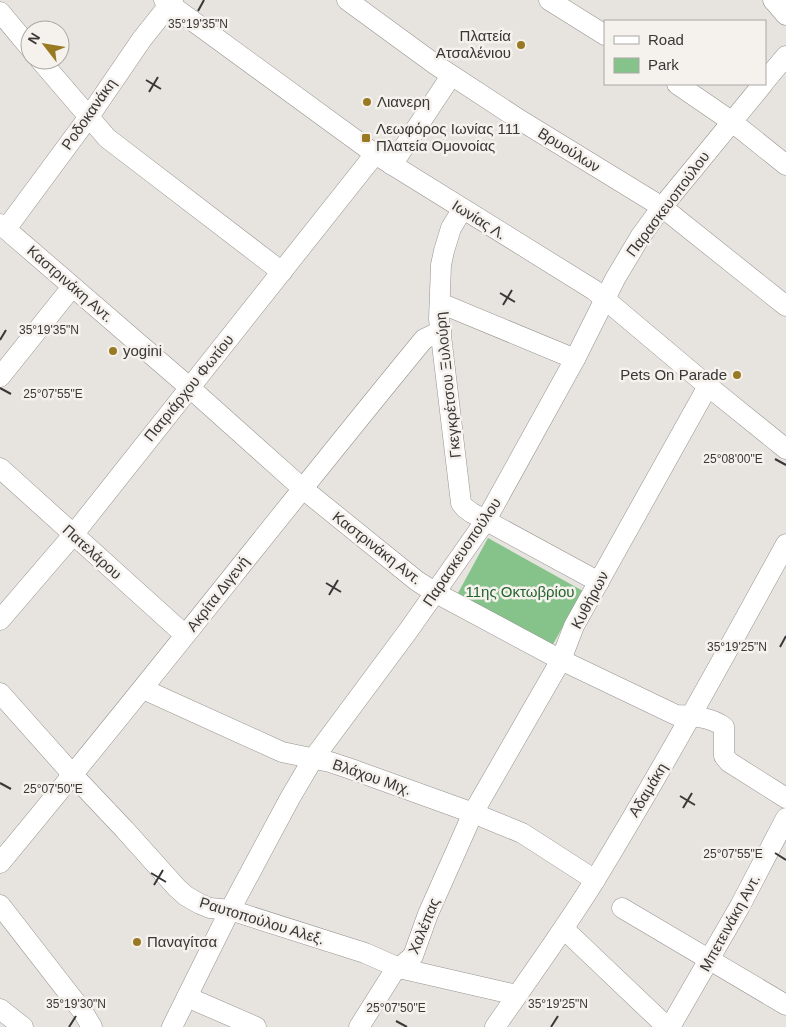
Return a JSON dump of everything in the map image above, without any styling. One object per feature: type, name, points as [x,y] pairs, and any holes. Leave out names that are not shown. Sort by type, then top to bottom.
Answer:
[{"type":"street","name":"Βρυούλων","points":[[347,0],[452,76],[662,207],[786,306]]},
{"type":"street","points":[[549,0],[604,35]]},
{"type":"street","points":[[773,0],[786,15]]},
{"type":"street","name":"Ροδοκανάκη","points":[[3,226],[88,118],[169,1]]},
{"type":"street","name":"Ιωνίας Λ.","points":[[169,1],[375,154],[605,298],[708,386],[785,447]]},
{"type":"street","points":[[0,12],[20,36]]},
{"type":"street","name":"Παρασκευοπούλου","points":[[766,81],[786,56]]},
{"type":"street","points":[[48,70],[88,118],[115,144],[282,272]]},
{"type":"street","points":[[392,165],[452,76]]},
{"type":"street","points":[[678,85],[732,121],[786,165]]},
{"type":"street","name":"Παρασκευοπούλου","points":[[172,1027],[230,910],[285,806],[313,758],[436,593],[486,520],[575,359],[626,259],[662,207],[762,85]]},
{"type":"street","name":"Πατριάρχου Φωτίου","points":[[0,620],[73,535],[375,154]]},
{"type":"street","name":"Γκεγκρέτσου Ξυλούρη","points":[[462,210],[451,228],[444,251],[441,265],[440,303],[441,331],[459,496],[465,508],[599,582]]},
{"type":"street","name":"Καστρινάκη Αντ.","points":[[3,226],[302,488],[404,571],[436,593],[561,660],[676,715],[718,722],[724,727],[724,756],[729,762],[786,798]]},
{"type":"street","points":[[0,378],[72,287]]},
{"type":"street","points":[[440,303],[575,359]]},
{"type":"street","name":"Ακρίτα Διγενή","points":[[0,863],[424,339],[441,331]]},
{"type":"street","name":"Κυθήρων","points":[[473,814],[561,660],[574,626],[708,386]]},
{"type":"street","name":"Πατελάρου","points":[[0,468],[185,635]]},
{"type":"street","name":"Αδαμάκη","points":[[495,1027],[564,929],[595,880],[691,716],[786,544]]},
{"type":"street","name":"Βλάχου Μιχ.","points":[[143,688],[270,747],[292,755],[313,758],[351,769],[522,833],[595,880]]},
{"type":"street","name":"Ραυτοπούλου Αλεξ.","points":[[0,693],[73,775],[186,896],[210,908],[230,910],[365,953],[399,968],[517,995]]},
{"type":"street","name":"Χαλέπας","points":[[358,1027],[386,983],[413,956],[428,914],[473,814]]},
{"type":"street","name":"Μπετεινάκη Αντ.","points":[[669,1027],[710,960],[786,818]]},
{"type":"street","points":[[0,905],[83,1012],[92,1027]]},
{"type":"street","points":[[622,908],[786,1005]]},
{"type":"street","points":[[564,929],[669,1027]]},
{"type":"street","points":[[187,997],[256,1027]]},
{"type":"street","points":[[0,1009],[23,1027]]},
{"type":"green space","name":"11ης Οκτωβρίου","points":[[488,538],[583,591],[552,646],[458,593]]},
{"type":"place","name":"Πλατεία Ατσαλένιου","points":[[521,45]]},
{"type":"place","name":"Λιανερη","points":[[367,102]]},
{"type":"place","name":"Λεωφόρος Ιωνίας 111 Πλατεία Ομονοίας","points":[[366,138]]},
{"type":"place","name":"yogini","points":[[113,351]]},
{"type":"place","name":"Pets On Parade","points":[[737,375]]},
{"type":"place","name":"Παναγίτσα","points":[[137,942]]}]
